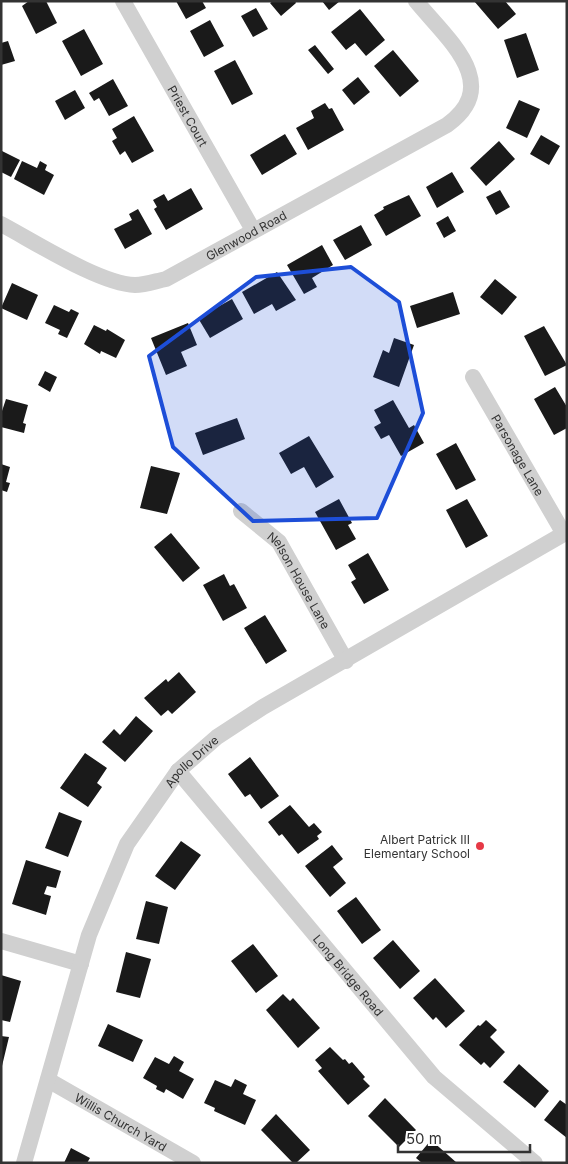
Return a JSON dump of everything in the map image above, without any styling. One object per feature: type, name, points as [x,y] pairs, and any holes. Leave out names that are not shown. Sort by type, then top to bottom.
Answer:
[{"type":"street","name":"Priest Court","points":[[123,1],[253,230]]},
{"type":"street","name":"Glenwood Road","points":[[1,224],[96,274],[116,282],[136,285],[166,279],[447,125],[462,114],[472,93],[472,82],[467,66],[416,1]]},
{"type":"street","name":"Parsonage Lane","points":[[473,377],[565,533]]},
{"type":"street","name":"Nelson House Lane","points":[[241,511],[279,542],[346,661]]},
{"type":"street","name":"Apollo Drive","points":[[24,1163],[89,935],[127,844],[178,771],[217,737],[263,707],[346,661],[565,533]]},
{"type":"street","name":"Long Bridge Road","points":[[178,771],[434,1077],[536,1163]]},
{"type":"street","points":[[1,942],[81,964]]},
{"type":"street","name":"Willis Church Yard","points":[[48,1080],[193,1163]]},
{"type":"highlighted area","points":[[351,267],[399,302],[423,413],[377,518],[253,521],[173,447],[149,356],[256,277]]},
{"type":"building","points":[[29,1],[46,1],[57,23],[36,34],[22,6]]},
{"type":"building","points":[[176,1],[202,1],[206,8],[186,19]]},
{"type":"building","points":[[273,1],[295,1],[296,3],[281,16],[270,3]]},
{"type":"building","points":[[322,1],[340,1],[329,10]]},
{"type":"building","points":[[474,1],[505,1],[516,14],[498,29]]},
{"type":"building","points":[[256,8],[268,29],[253,37],[241,16]]},
{"type":"building","points":[[360,9],[385,40],[366,56],[355,43],[346,50],[331,32]]},
{"type":"building","points":[[210,20],[224,46],[204,57],[190,31]]},
{"type":"building","points":[[84,29],[103,64],[81,76],[62,41]]},
{"type":"building","points":[[526,33],[539,70],[517,78],[504,40]]},
{"type":"building","points":[[8,41],[15,61],[1,65],[1,43]]},
{"type":"building","points":[[315,45],[334,69],[328,74],[308,50]]},
{"type":"building","points":[[393,50],[419,81],[400,97],[374,66]]},
{"type":"building","points":[[235,60],[253,94],[232,105],[214,71]]},
{"type":"building","points":[[358,77],[370,92],[354,105],[342,90]]},
{"type":"building","points":[[113,79],[128,106],[109,116],[99,98],[94,101],[89,93]]},
{"type":"building","points":[[75,90],[85,108],[65,120],[55,101]]},
{"type":"building","points":[[519,100],[540,109],[527,138],[506,128]]},
{"type":"building","points":[[325,103],[329,109],[332,108],[344,130],[308,150],[296,128],[314,118],[311,111]]},
{"type":"building","points":[[134,116],[154,151],[132,163],[125,151],[120,155],[112,141],[117,138],[112,129]]},
{"type":"building","points":[[285,134],[297,154],[262,175],[250,155]]},
{"type":"building","points":[[541,135],[560,146],[549,165],[530,154]]},
{"type":"building","points":[[499,141],[515,159],[486,186],[470,168]]},
{"type":"building","points":[[2,151],[20,160],[11,177],[1,172]]},
{"type":"building","points":[[22,161],[37,168],[40,161],[47,165],[45,170],[54,175],[44,195],[14,179]]},
{"type":"building","points":[[452,172],[464,192],[437,208],[426,187]]},
{"type":"building","points":[[191,188],[203,209],[166,230],[154,209],[157,207],[153,200],[164,194],[168,201]]},
{"type":"building","points":[[500,190],[510,207],[496,215],[486,197]]},
{"type":"building","points":[[409,195],[421,216],[386,236],[374,215],[384,209],[383,207]]},
{"type":"building","points":[[138,209],[152,234],[125,249],[114,229],[132,220],[129,214]]},
{"type":"building","points":[[448,216],[456,231],[444,238],[436,223]]},
{"type":"building","points":[[361,225],[372,245],[345,260],[333,240]]},
{"type":"building","points":[[322,245],[333,265],[312,278],[317,287],[304,294],[287,265]]},
{"type":"building","points":[[277,272],[296,300],[276,311],[272,304],[254,314],[242,292]]},
{"type":"building","points":[[495,279],[517,297],[502,315],[480,297]]},
{"type":"building","points":[[12,283],[38,295],[27,320],[1,308]]},
{"type":"building","points":[[453,292],[460,314],[417,328],[410,306]]},
{"type":"building","points":[[232,299],[243,319],[210,338],[198,318]]},
{"type":"building","points":[[54,305],[69,312],[71,309],[79,313],[67,338],[58,334],[60,330],[45,323]]},
{"type":"building","points":[[188,323],[197,345],[181,352],[187,366],[166,375],[151,338]]},
{"type":"building","points":[[94,325],[106,331],[107,329],[125,340],[116,358],[101,351],[100,354],[84,344]]},
{"type":"building","points":[[544,326],[567,365],[545,376],[524,336]]},
{"type":"building","points":[[394,338],[414,345],[399,387],[373,377],[383,350],[389,353]]},
{"type":"building","points":[[45,371],[57,377],[50,392],[38,385]]},
{"type":"building","points":[[555,387],[567,407],[567,428],[554,435],[534,399]]},
{"type":"building","points":[[6,399],[28,405],[23,423],[26,424],[24,433],[1,427],[1,414]]},
{"type":"building","points":[[393,400],[409,428],[414,425],[424,443],[401,456],[389,435],[381,439],[374,427],[381,423],[374,410]]},
{"type":"building","points":[[237,418],[245,439],[203,455],[195,433]]},
{"type":"building","points":[[309,436],[334,477],[316,488],[304,467],[291,474],[279,453]]},
{"type":"building","points":[[456,443],[476,480],[456,490],[436,454]]},
{"type":"building","points":[[1,464],[10,467],[6,482],[10,483],[7,492],[1,490]]},
{"type":"building","points":[[151,466],[180,473],[167,514],[140,508]]},
{"type":"building","points":[[339,499],[352,523],[348,525],[356,539],[336,550],[315,512]]},
{"type":"building","points":[[467,499],[488,536],[466,548],[446,510]]},
{"type":"building","points":[[171,533],[200,568],[183,582],[154,547]]},
{"type":"building","points":[[368,553],[389,590],[364,604],[351,582],[356,579],[348,565]]},
{"type":"building","points":[[224,574],[230,586],[234,584],[247,608],[223,621],[203,585]]},
{"type":"building","points":[[265,615],[287,651],[266,664],[244,628]]},
{"type":"building","points":[[179,672],[196,692],[172,714],[168,710],[161,716],[144,698],[166,679],[168,682]]},
{"type":"building","points":[[136,716],[153,731],[125,762],[102,742],[114,729],[120,735]]},
{"type":"building","points":[[85,753],[107,768],[97,783],[102,787],[88,807],[60,788]]},
{"type":"building","points":[[250,757],[279,796],[261,809],[250,794],[245,797],[228,774]]},
{"type":"building","points":[[290,805],[309,827],[314,823],[322,832],[317,836],[319,839],[298,854],[282,834],[279,836],[268,822]]},
{"type":"building","points":[[59,812],[82,821],[68,857],[45,848]]},
{"type":"building","points":[[181,841],[201,855],[175,890],[155,876]]},
{"type":"building","points":[[332,845],[343,859],[333,867],[346,883],[330,897],[305,866]]},
{"type":"building","points":[[26,860],[61,871],[56,888],[47,886],[44,894],[51,896],[46,915],[12,904]]},
{"type":"building","points":[[356,897],[381,930],[362,944],[337,911]]},
{"type":"building","points":[[146,901],[168,907],[159,944],[136,939]]},
{"type":"building","points":[[393,940],[420,971],[400,989],[373,958]]},
{"type":"building","points":[[253,944],[278,976],[256,993],[231,961]]},
{"type":"building","points":[[126,952],[151,959],[140,998],[116,992]]},
{"type":"building","points":[[1,975],[21,981],[10,1022],[1,1020]]},
{"type":"building","points":[[435,978],[465,1011],[446,1028],[436,1017],[433,1020],[413,998]]},
{"type":"building","points":[[283,994],[290,1001],[293,998],[320,1028],[298,1048],[266,1010]]},
{"type":"building","points":[[486,1020],[497,1030],[490,1037],[505,1052],[490,1068],[484,1062],[481,1065],[459,1045],[478,1025],[480,1026]]},
{"type":"building","points":[[108,1024],[143,1040],[133,1062],[98,1046]]},
{"type":"building","points":[[1,1036],[9,1037],[2,1066],[1,1066]]},
{"type":"building","points":[[330,1047],[343,1060],[345,1059],[349,1064],[352,1062],[370,1086],[348,1105],[318,1071],[322,1068],[315,1060]]},
{"type":"building","points":[[174,1056],[184,1062],[179,1071],[194,1079],[183,1099],[166,1089],[164,1093],[156,1089],[157,1086],[143,1078],[155,1057],[169,1064]]},
{"type":"building","points":[[519,1064],[549,1091],[535,1108],[503,1082]]},
{"type":"building","points":[[235,1079],[247,1085],[243,1094],[256,1100],[245,1125],[214,1111],[215,1108],[204,1103],[215,1080],[231,1087]]},
{"type":"building","points":[[385,1098],[416,1130],[399,1147],[368,1116]]},
{"type":"building","points":[[560,1100],[567,1105],[567,1138],[544,1120]]},
{"type":"building","points":[[276,1114],[310,1150],[296,1163],[293,1163],[261,1130]]},
{"type":"building","points":[[431,1140],[457,1163],[422,1163],[416,1158]]},
{"type":"building","points":[[71,1148],[90,1158],[87,1163],[64,1163]]},
{"type":"place","name":"Albert Patrick III Elementary School","points":[[480,846]]}]
